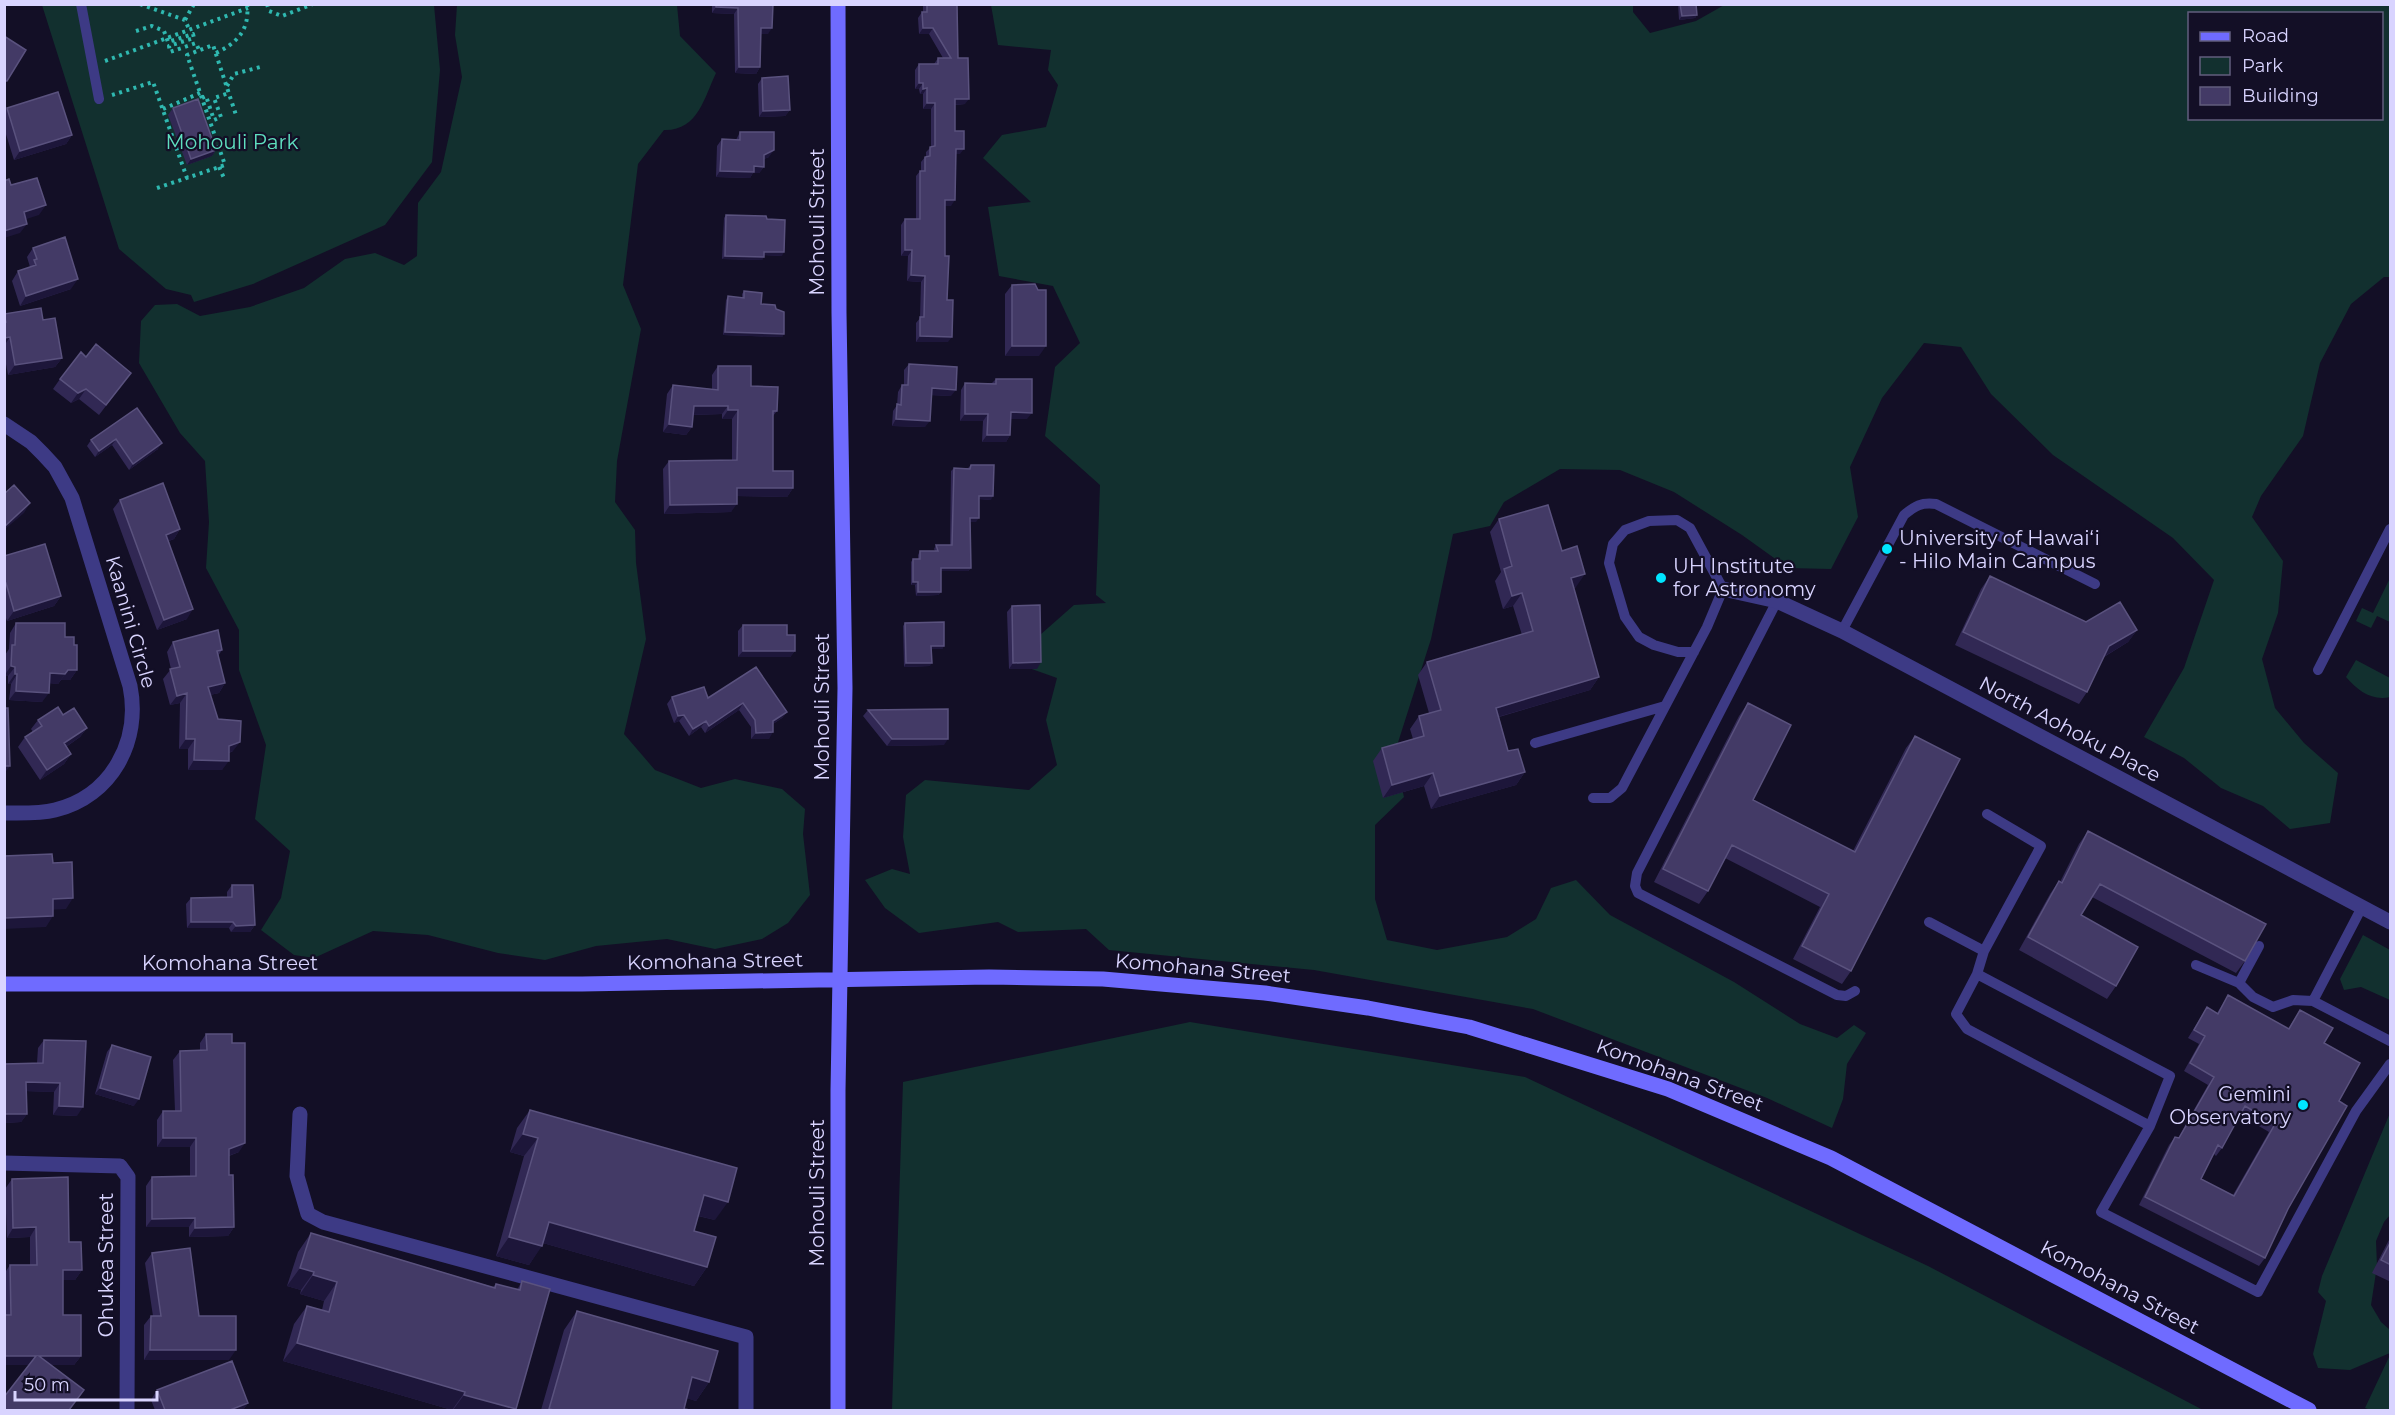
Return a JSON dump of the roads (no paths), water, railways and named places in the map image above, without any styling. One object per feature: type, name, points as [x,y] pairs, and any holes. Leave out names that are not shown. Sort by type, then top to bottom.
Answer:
[{"type":"main road","name":"Mohouli Street","points":[[837,1410],[839,979],[845,688],[839,313],[838,4]]},
{"type":"main road","name":"Komohana Street","points":[[4,984],[582,984],[989,976],[1115,980],[1265,993],[1368,1008],[1480,1030],[1668,1089],[1831,1158],[2309,1410]]},
{"type":"street","name":"Kaanini Circle","points":[[4,424],[31,442],[43,454],[55,468],[72,498],[130,686],[133,709],[131,732],[124,754],[112,774],[95,791],[76,803],[54,811],[4,813]]},
{"type":"street","name":"North Aohoku Place","points":[[1723,589],[1777,601],[1842,631],[2391,922]]},
{"type":"street","points":[[300,1114],[297,1176],[309,1214],[323,1222],[746,1337],[746,1410]]},
{"type":"street","name":"Ohukea Street","points":[[4,1163],[120,1166],[128,1177],[127,1410]]},
{"type":"lane","points":[[81,4],[99,99]]},
{"type":"lane","points":[[1842,631],[1904,516],[1914,506],[1925,502],[1936,504],[2096,584]]},
{"type":"lane","points":[[1593,798],[1610,798],[1622,788],[1694,652],[1723,589],[1690,528],[1677,520],[1649,521],[1625,530],[1613,544],[1609,562],[1625,617],[1639,637],[1654,645],[1670,650],[1694,652]]},
{"type":"lane","points":[[2318,670],[2391,528]]},
{"type":"lane","points":[[1777,601],[1637,873],[1635,886],[1638,893],[1837,995],[1846,996],[1855,991]]},
{"type":"lane","points":[[1535,743],[1665,706]]},
{"type":"lane","points":[[1987,814],[2041,846],[1984,951],[1977,974],[1956,1014],[1967,1029],[2150,1126]]},
{"type":"lane","points":[[2313,1001],[2362,907]]},
{"type":"lane","points":[[1929,922],[1984,951]]},
{"type":"lane","points":[[2238,983],[2259,946]]},
{"type":"lane","points":[[2196,965],[2238,983],[2253,997],[2273,1007],[2293,1000],[2313,1001],[2391,1041]]},
{"type":"lane","points":[[1977,974],[2170,1076],[2150,1126],[2101,1212],[2258,1292],[2355,1111],[2391,1064]]},
{"type":"place","name":"University of Hawaiʻi - Hilo Main Campus","points":[[1887,549]]},
{"type":"place","name":"UH Institute for Astronomy","points":[[1661,578]]},
{"type":"place","name":"Gemini Observatory","points":[[2303,1105]]},
{"type":"park label","name":"Mohouli Park","points":[[232,142]]}]
